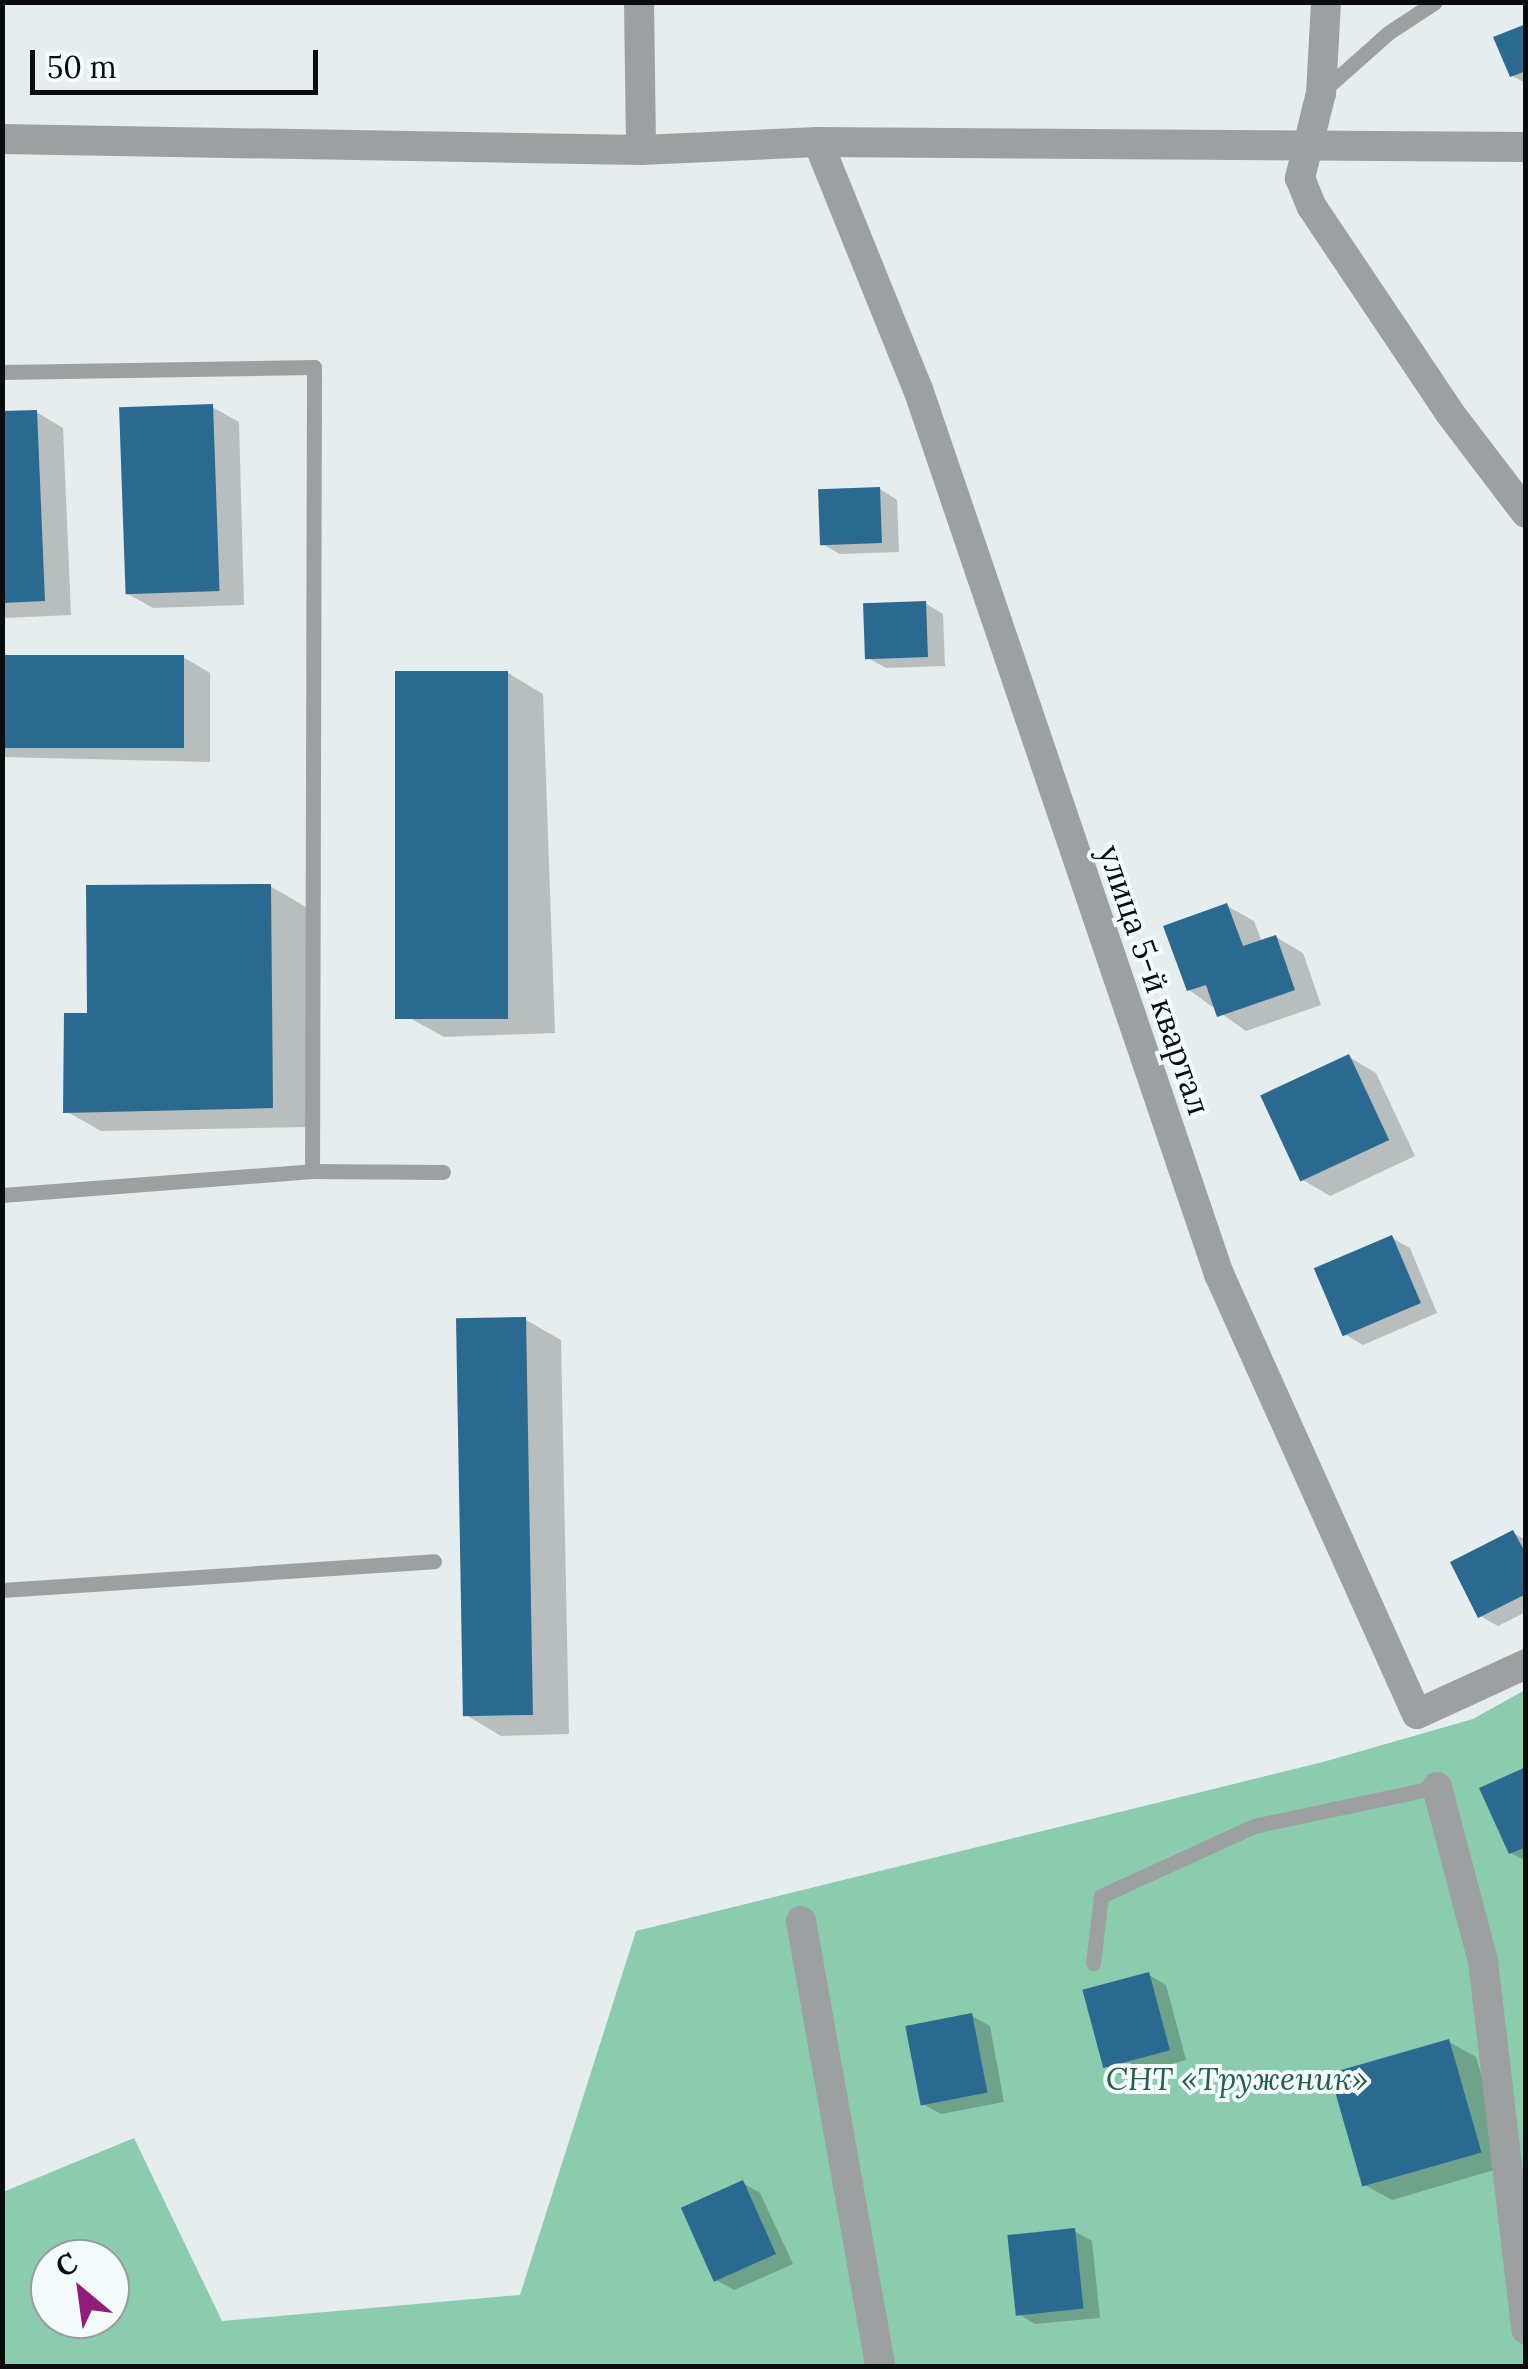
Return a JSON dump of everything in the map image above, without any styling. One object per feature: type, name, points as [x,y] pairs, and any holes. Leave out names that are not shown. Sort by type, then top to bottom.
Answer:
[{"type":"street","points":[[638,2],[641,150]]},
{"type":"street","points":[[1326,2],[1321,93],[1300,178],[1312,207],[1449,412],[1526,512]]},
{"type":"street","points":[[2,139],[641,150],[818,142],[1526,147]]},
{"type":"street","name":"улица 5-й квартал","points":[[818,142],[918,389],[1218,1274],[1417,1714],[1526,1664]]},
{"type":"street","points":[[1436,1787],[1483,1961],[1525,2317]]},
{"type":"street","points":[[801,1921],[880,2366]]},
{"type":"lane","points":[[1321,93],[1388,34],[1435,2]]},
{"type":"lane","points":[[2,372],[314,367],[312,1171]]},
{"type":"lane","points":[[2,1195],[312,1171],[444,1172]]},
{"type":"lane","points":[[2,1590],[434,1561]]},
{"type":"lane","points":[[1092,1962],[1101,1896],[1254,1826],[1436,1787]]},
{"type":"green space","name":"СНТ «Труженик»","points":[[1525,1690],[1525,2366],[3,2366],[3,2192],[134,2138],[222,2321],[520,2295],[636,1931],[1323,1762],[1473,1719]]},
{"type":"building","points":[[1526,24],[1526,71],[1510,77],[1493,37]]},
{"type":"building","points":[[213,404],[220,591],[126,594],[119,407]]},
{"type":"building","points":[[37,410],[45,601],[2,603],[2,411]]},
{"type":"building","points":[[880,487],[882,543],[820,545],[818,489]]},
{"type":"building","points":[[926,601],[928,657],[865,659],[863,603]]},
{"type":"building","points":[[2,655],[184,655],[184,748],[2,748]]},
{"type":"building","points":[[395,671],[508,671],[508,1019],[395,1019]]},
{"type":"building","points":[[271,884],[273,1108],[63,1113],[64,1013],[87,1013],[86,885]]},
{"type":"building","points":[[1227,903],[1243,946],[1276,935],[1295,990],[1217,1017],[1206,985],[1187,991],[1163,926]]},
{"type":"building","points":[[1349,1054],[1389,1140],[1300,1182],[1260,1095]]},
{"type":"building","points":[[1392,1235],[1421,1303],[1343,1336],[1314,1268]]},
{"type":"building","points":[[526,1317],[533,1715],[463,1716],[456,1318]]},
{"type":"building","points":[[1513,1530],[1526,1554],[1526,1594],[1478,1618],[1450,1562]]},
{"type":"building","points":[[1526,1767],[1526,1847],[1509,1854],[1479,1788]]},
{"type":"building","points":[[1149,1972],[1170,2050],[1103,2068],[1082,1990]]},
{"type":"building","points":[[972,2013],[987,2093],[921,2105],[905,2026]]},
{"type":"building","points":[[1449,2039],[1482,2152],[1362,2187],[1330,2073]]},
{"type":"building","points":[[743,2180],[776,2254],[714,2282],[681,2208]]},
{"type":"building","points":[[1075,2228],[1083,2309],[1016,2316],[1007,2235]]}]
